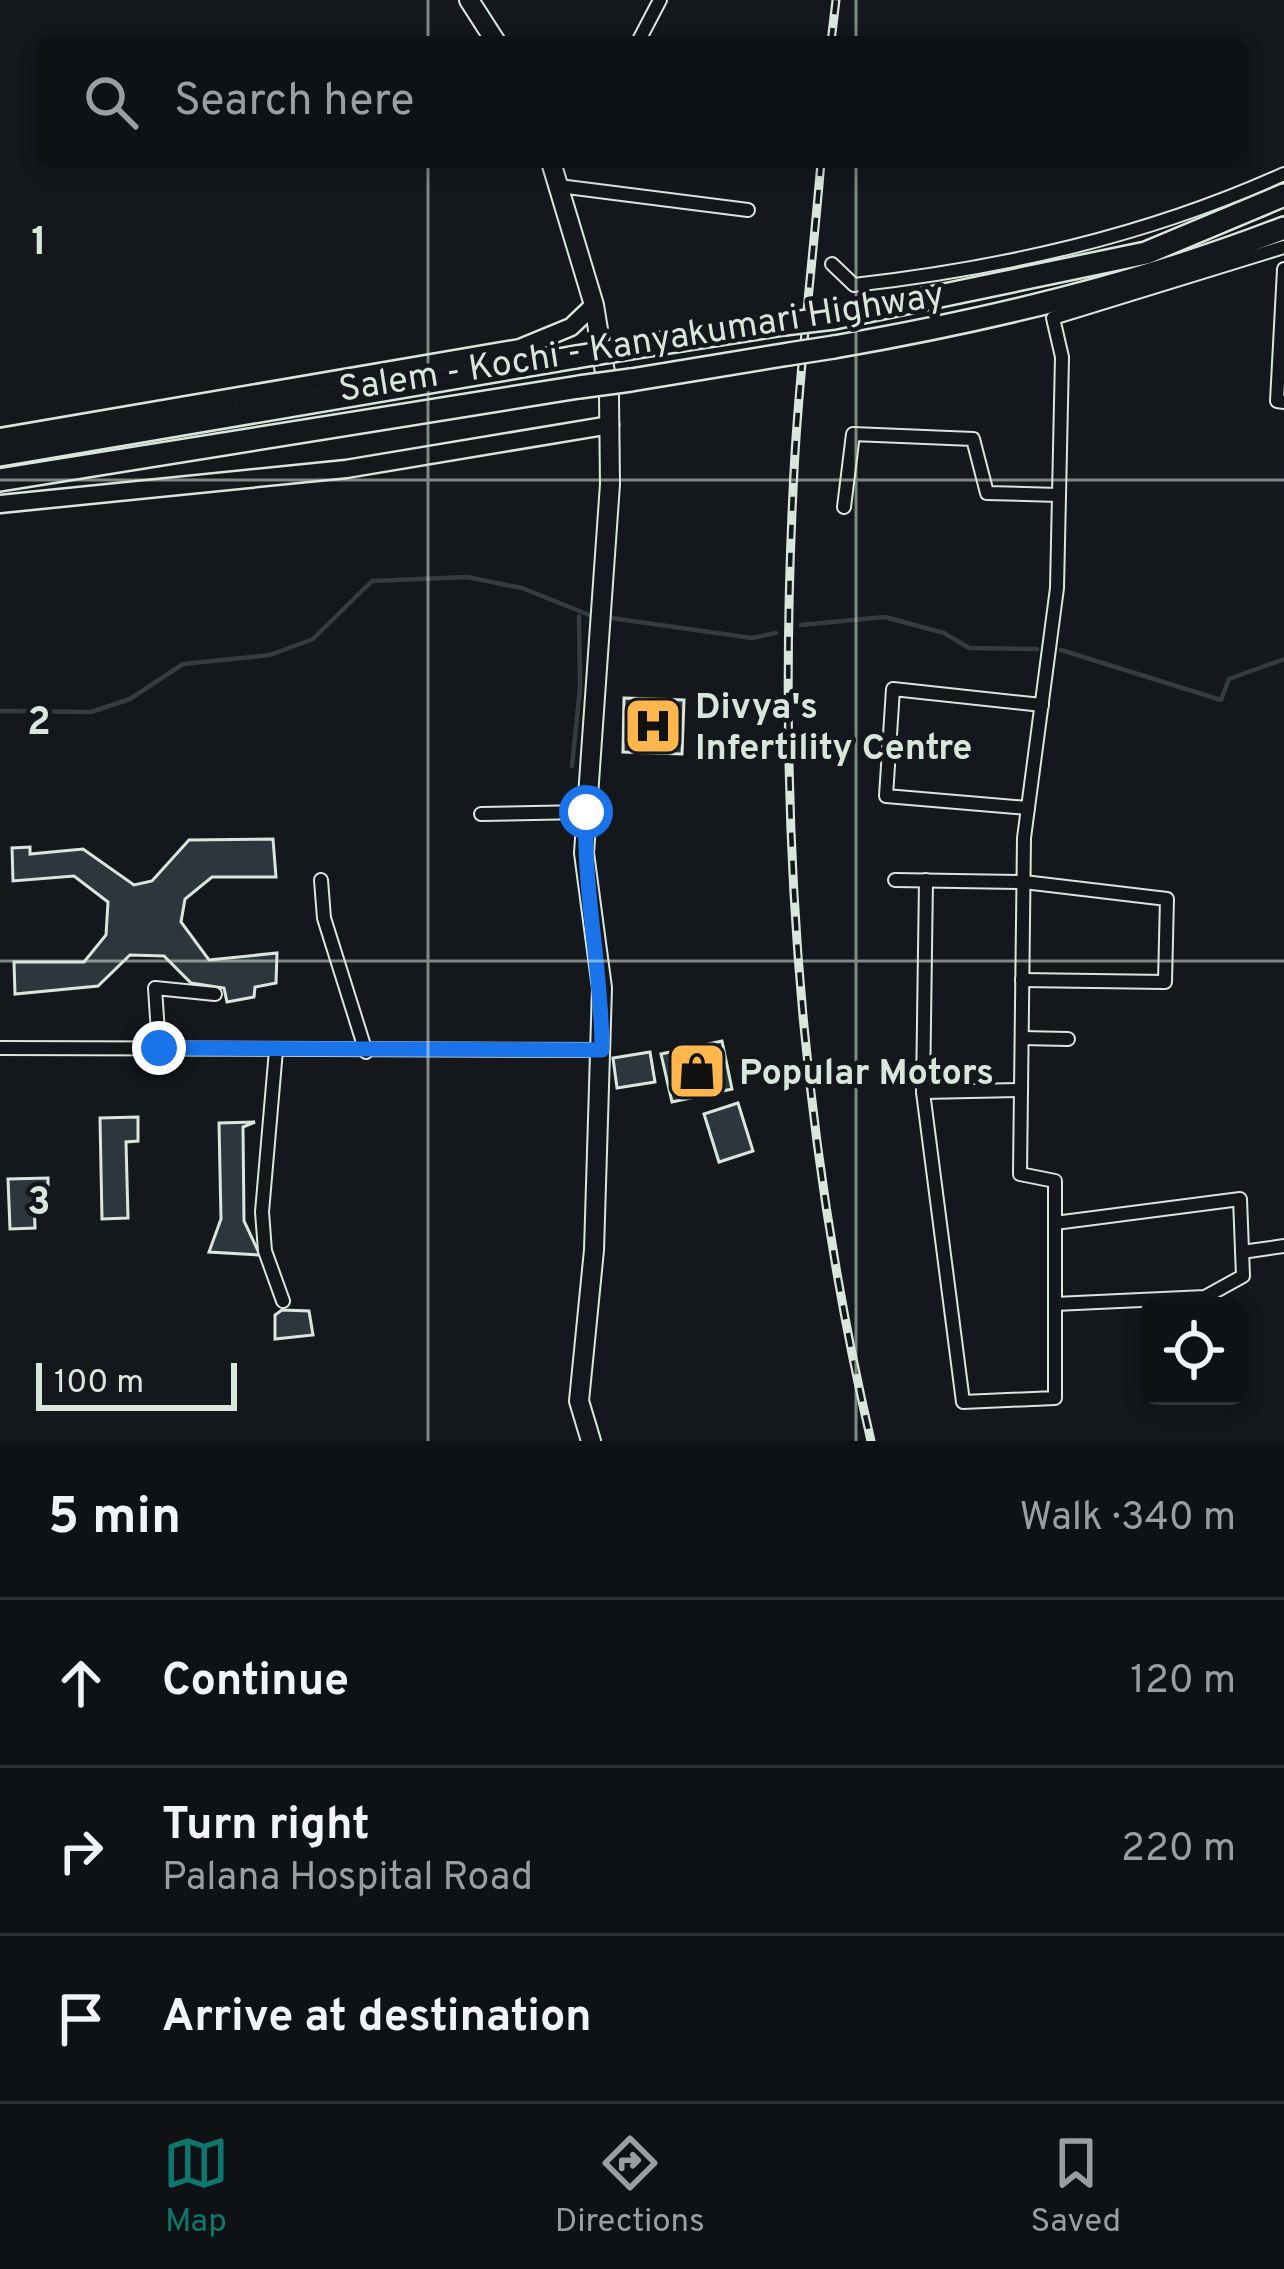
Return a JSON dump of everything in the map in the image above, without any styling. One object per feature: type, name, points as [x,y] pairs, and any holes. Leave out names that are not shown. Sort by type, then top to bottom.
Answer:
[{"type":"highway","name":"Salem - Kochi - Kanyakumari Highway","points":[[0,455],[834,318],[1146,253],[1284,195]]},
{"type":"highway","name":"Salem - Kochi - Kanyakumari Highway","points":[[0,480],[834,347],[1049,305],[1203,260],[1284,228]]},
{"type":"main road","points":[[469,0],[492,36]]},
{"type":"main road","points":[[553,168],[593,305],[610,425],[584,853],[602,988],[594,1250],[579,1401],[591,1441]]},
{"type":"street","points":[[641,36],[660,0]]},
{"type":"street","points":[[832,263],[854,284],[995,266],[1169,220],[1284,174]]},
{"type":"street","points":[[559,186],[748,210]]},
{"type":"street","points":[[926,880],[923,1092],[963,1402],[1055,1398],[1055,1180],[1019,1174],[1028,808],[1057,588],[1062,357],[1053,318],[1284,247]]},
{"type":"street","points":[[1284,269],[1276,401],[1284,402]]},
{"type":"street","points":[[0,437],[520,349],[571,327],[593,305]]},
{"type":"street","points":[[0,504],[346,469],[610,425]]},
{"type":"street","points":[[844,507],[853,434],[973,439],[987,493],[1059,495]]},
{"type":"street","points":[[1028,808],[886,796],[893,688],[1042,705]]},
{"type":"street","points":[[481,814],[586,812]]},
{"type":"street","points":[[321,880],[324,918],[366,1052]]},
{"type":"street","points":[[895,880],[1024,882],[1167,898],[1165,982],[1022,980]]},
{"type":"street","points":[[159,1048],[155,988],[215,994]]},
{"type":"street","points":[[1022,1038],[1068,1039]]},
{"type":"street","points":[[0,1048],[602,1050]]},
{"type":"street","points":[[276,1050],[262,1212],[265,1251],[283,1301]]},
{"type":"street","points":[[923,1092],[1021,1090]]},
{"type":"street","points":[[1055,1223],[1240,1199],[1243,1276],[1205,1297],[1055,1304]]},
{"type":"street","points":[[1242,1252],[1284,1246]]},
{"type":"building","name":"Divya's Infertility Centre","points":[[624,698],[684,700],[682,754],[623,752]]},
{"type":"building","points":[[273,839],[276,877],[212,877],[185,899],[181,922],[209,960],[277,953],[276,983],[255,987],[254,997],[227,1002],[224,988],[191,983],[164,956],[130,955],[98,986],[15,994],[14,962],[84,962],[106,935],[108,902],[74,876],[13,881],[12,848],[30,847],[30,854],[83,849],[134,885],[152,881],[189,840]]},
{"type":"building","name":"Popular Motors","points":[[722,1041],[732,1089],[672,1102],[661,1054]]},
{"type":"building","points":[[650,1052],[655,1082],[617,1088],[613,1058]]},
{"type":"building","points":[[738,1103],[753,1151],[719,1162],[704,1114]]},
{"type":"building","points":[[138,1117],[138,1141],[126,1142],[128,1218],[102,1219],[100,1118]]},
{"type":"building","points":[[255,1122],[243,1127],[244,1221],[260,1255],[209,1252],[221,1219],[219,1123]]},
{"type":"building","points":[[48,1178],[48,1199],[34,1199],[35,1228],[10,1229],[8,1179]]},
{"type":"building","points":[[282,1310],[309,1311],[313,1335],[275,1339],[275,1315]]},
{"type":"waterway","points":[[0,711],[91,712],[130,699],[183,664],[270,655],[313,639],[372,581],[467,577],[522,588],[592,616]]},
{"type":"waterway","points":[[572,766],[580,688],[579,616]]},
{"type":"waterway","points":[[604,617],[752,638],[776,633]]},
{"type":"waterway","points":[[801,625],[885,617],[944,633],[969,648],[1037,649]]},
{"type":"waterway","points":[[1061,650],[1221,700],[1229,679],[1284,659]]},
{"type":"railway","points":[[832,36],[836,0]]},
{"type":"railway","points":[[820,168],[795,453],[788,701],[791,826],[809,1074],[845,1320],[871,1441]]},
{"type":"place","name":"Divya's Infertility Centre","points":[[653,726]]},
{"type":"place","name":"Popular Motors","points":[[697,1071]]},
{"type":"route","points":[[159,1048],[602,1050],[602,988],[584,853],[586,812]]}]
